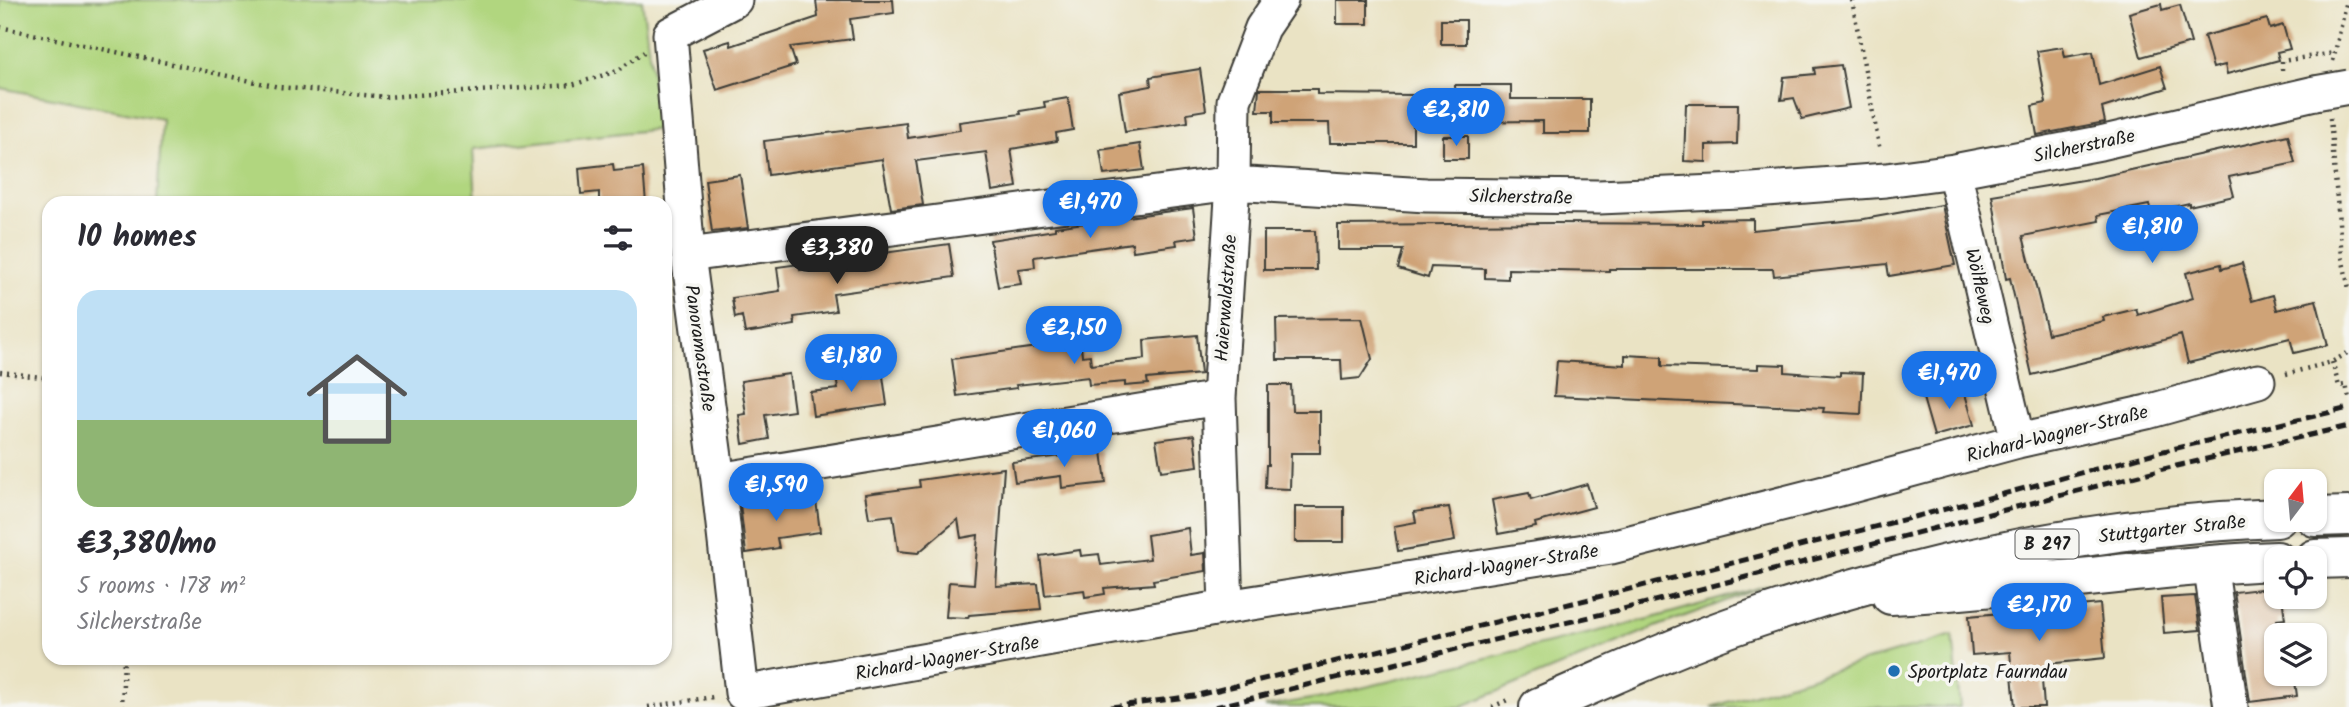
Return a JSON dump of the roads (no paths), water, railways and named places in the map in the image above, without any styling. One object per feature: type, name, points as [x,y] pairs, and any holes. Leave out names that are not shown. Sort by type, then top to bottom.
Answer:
[{"type":"main road","points":[[2328,517],[2349,516]]},
{"type":"main road","name":"Stuttgarter Straße","points":[[1539,707],[1729,628],[1823,597],[1955,561],[2082,537],[2264,519]]},
{"type":"main road","points":[[2327,559],[2349,558]]},
{"type":"main road","name":"Stuttgarter Straße","points":[[1823,597],[2213,579],[2264,565]]},
{"type":"street","name":"Panoramastraße","points":[[735,0],[670,34],[688,255],[718,480],[742,693]]},
{"type":"street","name":"Haierwaldstraße","points":[[1226,607],[1219,398],[1233,183],[1234,101],[1262,27],[1281,0]]},
{"type":"street","name":"Silcherstraße","points":[[688,255],[1233,183],[1426,195],[1599,197],[1739,191],[1886,180],[1954,171],[2100,143],[2331,89]]},
{"type":"street","name":"Wölfleweg","points":[[1954,171],[2018,441]]},
{"type":"street","name":"Richard-Wagner-Straße","points":[[742,693],[1226,607],[1611,547],[1836,491],[2018,441],[2147,412],[2258,381]]},
{"type":"street","points":[[718,480],[1219,398]]},
{"type":"street","points":[[2213,579],[2231,707]]},
{"type":"railway","points":[[1111,707],[1194,696],[1618,592],[2155,453],[2349,408]]},
{"type":"railway","points":[[1215,707],[1623,609],[2159,470],[2349,426]]},
{"type":"place","name":"Sportplatz Faurndau","points":[[1894,671]]}]
